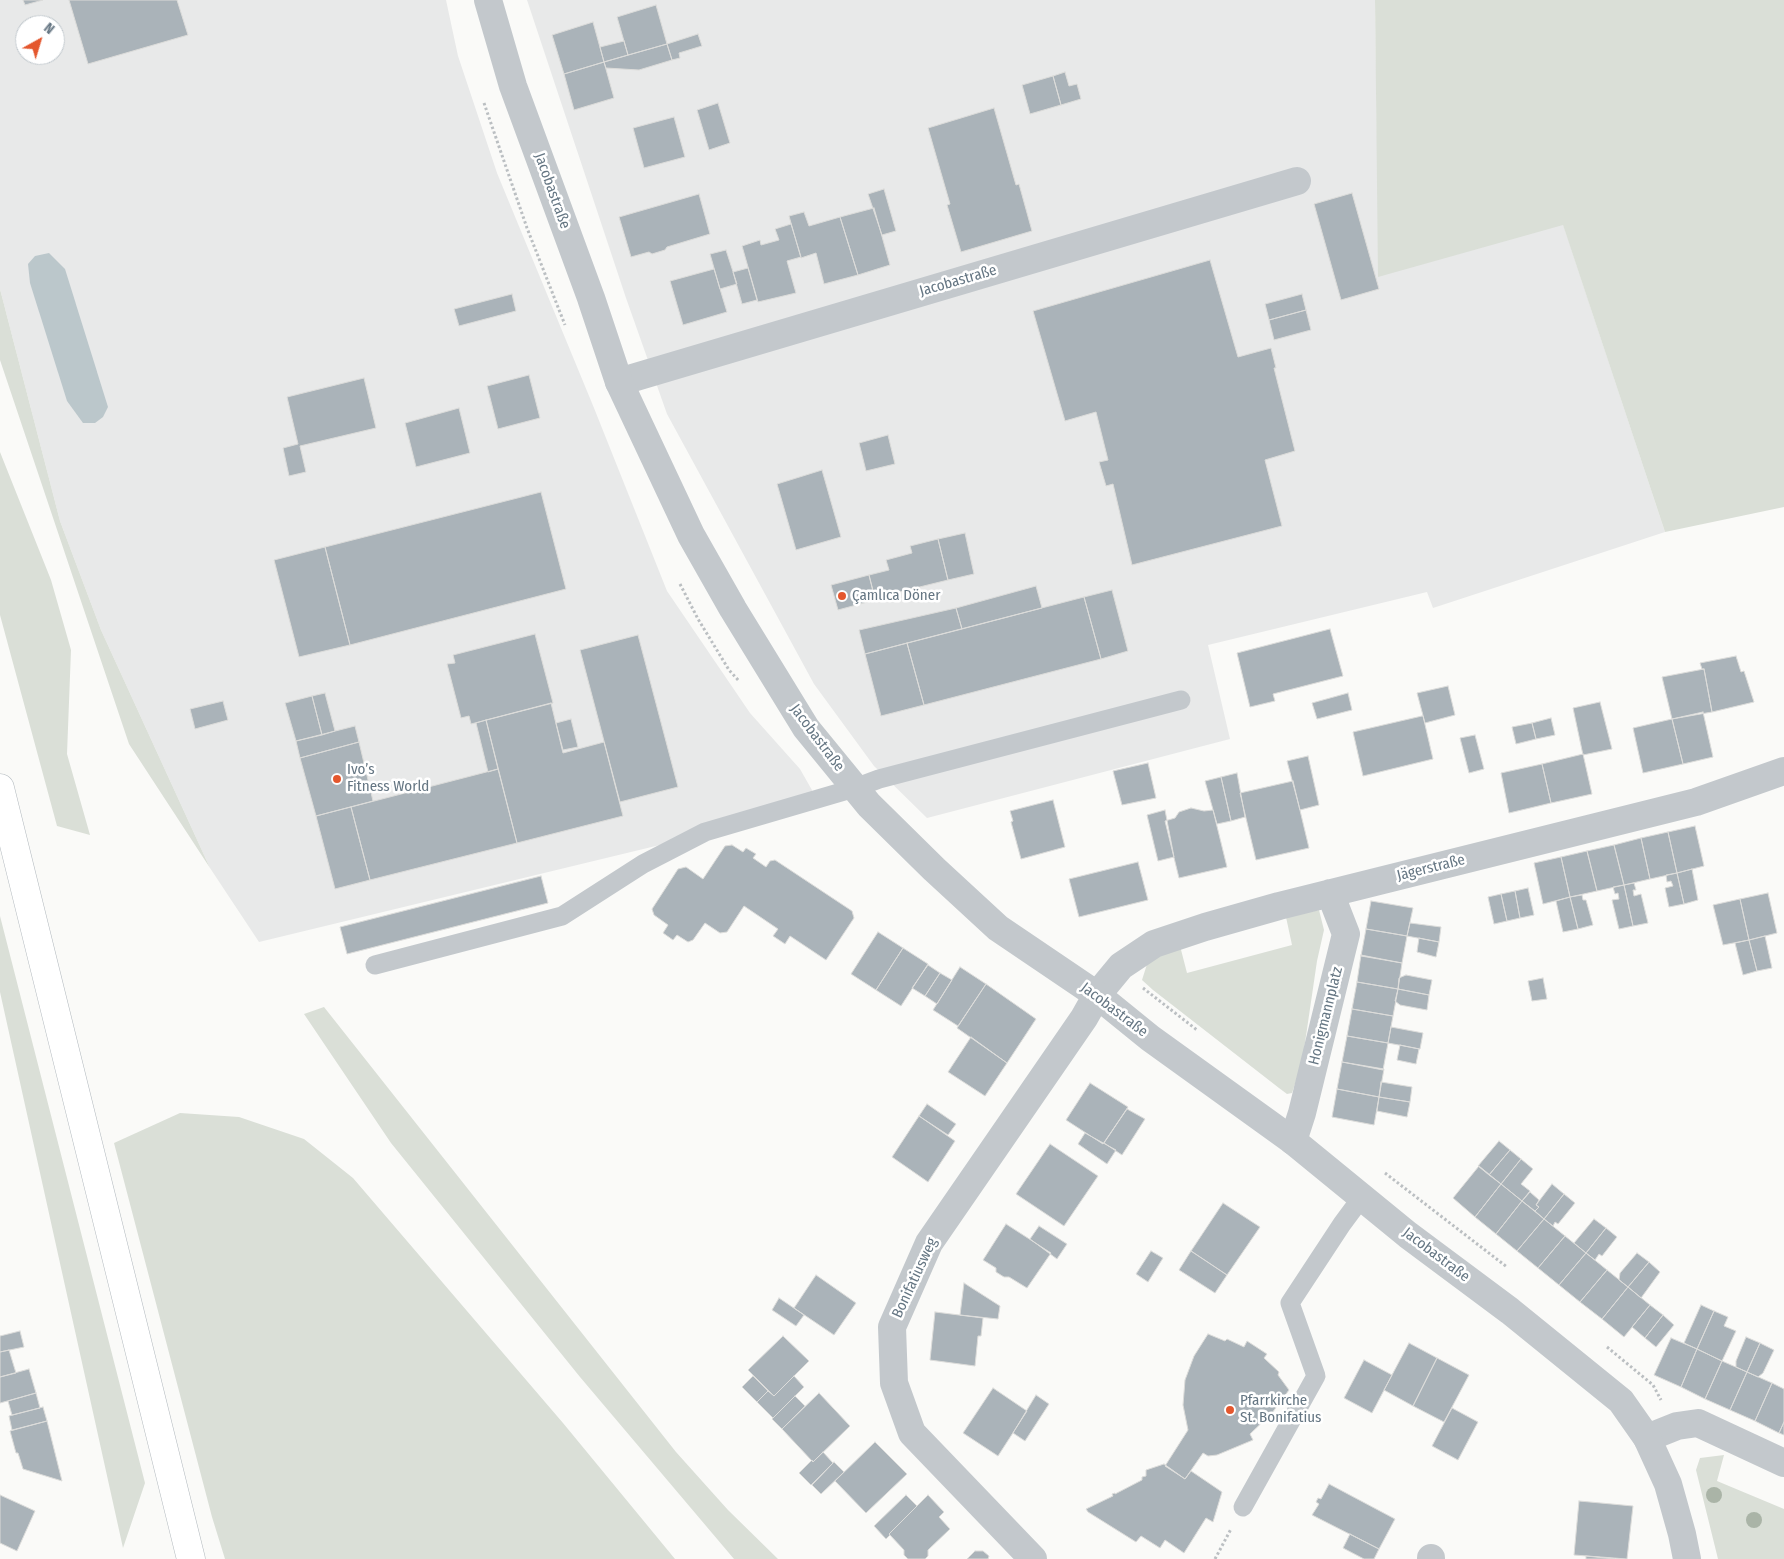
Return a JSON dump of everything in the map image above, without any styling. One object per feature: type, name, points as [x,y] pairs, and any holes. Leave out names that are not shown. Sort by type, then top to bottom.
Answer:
[{"type":"main road","points":[[0,788],[191,1559]]},
{"type":"street","name":"Jacobastraße","points":[[488,0],[513,86],[591,298],[618,382],[692,535],[733,609],[806,728],[869,805],[998,928],[1097,995],[1150,1038],[1293,1141],[1408,1235],[1510,1310],[1621,1401],[1646,1438],[1668,1484],[1687,1559]]},
{"type":"street","name":"Jacobastraße","points":[[618,382],[1297,181]]},
{"type":"street","name":"Jägerstraße","points":[[1097,995],[1121,966],[1154,944],[1205,927],[1330,893],[1696,802],[1784,772]]},
{"type":"street","name":"Honigmannplatz","points":[[1293,1141],[1302,1113],[1346,934],[1330,893]]},
{"type":"street","name":"Bonifatiusweg","points":[[1032,1559],[912,1434],[894,1383],[892,1326],[929,1243],[1084,1018],[1097,995]]},
{"type":"street","points":[[1646,1438],[1676,1426],[1698,1423],[1784,1463]]},
{"type":"lane","points":[[376,965],[562,916],[643,864],[705,832],[855,788],[879,778],[1181,700]]},
{"type":"lane","points":[[1243,1507],[1316,1376],[1290,1303],[1362,1197]]},
{"type":"path","points":[[482,95],[527,228],[565,326]]},
{"type":"path","points":[[676,576],[698,619],[729,670],[742,685]]},
{"type":"path","points":[[1114,974],[1119,979],[1134,981],[1203,1035]]},
{"type":"path","points":[[1383,1172],[1430,1206],[1512,1271]]},
{"type":"path","points":[[1605,1345],[1653,1385],[1676,1426]]},
{"type":"path","points":[[1215,1559],[1243,1507]]},
{"type":"shaded area","points":[[0,0],[446,0],[458,56],[497,173],[667,591],[750,713],[800,769],[821,806],[259,942],[210,868],[101,630],[60,521],[0,289]]},
{"type":"shaded area","points":[[527,0],[1375,0],[1379,276],[1563,224],[1665,532],[1433,608],[1427,592],[1208,645],[1230,739],[927,818],[874,766],[814,684],[667,414],[626,298]]},
{"type":"shaded area","points":[[1375,0],[1784,0],[1784,507],[1665,532],[1563,225],[1378,277]]},
{"type":"shaded area","points":[[49,253],[65,269],[108,407],[103,417],[95,423],[83,423],[67,401],[30,283],[28,264],[35,256]]},
{"type":"shaded area","points":[[0,289],[60,521],[101,630],[210,868],[129,744],[0,360]]},
{"type":"shaded area","points":[[0,452],[51,580],[71,650],[67,754],[90,835],[57,826],[0,615]]},
{"type":"shaded area","points":[[1319,910],[1324,930],[1317,961],[1302,1063],[1292,1093],[1287,1094],[1279,1088],[1142,980],[1148,961],[1179,942],[1187,973],[1292,945],[1286,917]]},
{"type":"shaded area","points":[[0,916],[145,1483],[123,1548],[0,992]]},
{"type":"shaded area","points":[[324,1007],[676,1452],[728,1510],[778,1559],[734,1559],[580,1377],[391,1143],[304,1014]]},
{"type":"shaded area","points":[[180,1113],[239,1117],[304,1139],[353,1178],[563,1423],[675,1559],[225,1559],[212,1517],[114,1143]]},
{"type":"shaded area","points":[[1724,1455],[1717,1481],[1784,1509],[1784,1559],[1718,1559],[1696,1470],[1700,1458]]},
{"type":"building","points":[[23,0],[43,0],[25,5]]},
{"type":"building","points":[[69,0],[177,0],[188,35],[88,64]]},
{"type":"building","points":[[656,5],[667,44],[628,55],[617,17]]},
{"type":"building","points":[[593,22],[604,62],[564,74],[552,35]]},
{"type":"building","points":[[698,34],[702,46],[679,53],[680,58],[672,60],[667,44]]},
{"type":"building","points":[[624,41],[628,55],[604,62],[600,47]]},
{"type":"building","points":[[667,44],[672,60],[639,70],[606,68],[604,62]]},
{"type":"building","points":[[604,62],[614,98],[574,110],[564,74]]},
{"type":"building","points":[[1065,72],[1069,86],[1077,84],[1081,99],[1061,105],[1053,76]]},
{"type":"building","points":[[1053,76],[1061,105],[1030,114],[1022,85]]},
{"type":"building","points":[[718,103],[730,143],[709,150],[697,110]]},
{"type":"building","points":[[994,108],[1016,185],[1019,184],[1032,231],[961,252],[947,205],[950,204],[928,128]]},
{"type":"building","points":[[674,117],[685,157],[644,168],[633,128]]},
{"type":"building","points":[[884,189],[896,231],[882,235],[868,194]]},
{"type":"building","points":[[1352,193],[1379,289],[1341,300],[1314,204]]},
{"type":"building","points":[[699,194],[710,234],[667,247],[665,250],[652,254],[649,252],[631,257],[619,217]]},
{"type":"building","points":[[874,208],[890,265],[858,275],[840,217]]},
{"type":"building","points":[[804,212],[809,226],[840,217],[858,275],[824,284],[816,253],[801,258],[789,216]]},
{"type":"building","points":[[791,224],[801,257],[787,261],[796,293],[758,302],[742,246],[760,240],[761,245],[779,240],[775,229]]},
{"type":"building","points":[[726,250],[737,284],[720,289],[710,254]]},
{"type":"building","points":[[1210,260],[1238,357],[1271,348],[1276,368],[1274,368],[1295,451],[1265,460],[1282,526],[1132,565],[1113,484],[1106,486],[1099,462],[1108,460],[1096,412],[1065,421],[1033,311]]},
{"type":"building","points":[[748,268],[757,300],[742,304],[733,272]]},
{"type":"building","points":[[714,269],[727,312],[683,325],[670,281]]},
{"type":"building","points":[[512,294],[516,311],[459,326],[454,309]]},
{"type":"building","points":[[1302,294],[1306,310],[1269,320],[1265,304]]},
{"type":"building","points":[[1306,310],[1311,330],[1274,340],[1269,320]]},
{"type":"building","points":[[529,375],[540,418],[498,429],[487,386]]},
{"type":"building","points":[[364,378],[376,428],[300,446],[306,472],[289,476],[283,448],[298,444],[287,397]]},
{"type":"building","points":[[459,408],[470,453],[416,467],[405,423]]},
{"type":"building","points":[[888,435],[895,464],[866,471],[859,443]]},
{"type":"building","points":[[822,470],[841,537],[796,550],[777,484]]},
{"type":"building","points":[[541,492],[566,589],[350,645],[325,547]]},
{"type":"building","points":[[965,533],[974,574],[948,580],[938,539]]},
{"type":"building","points":[[938,539],[948,580],[875,598],[869,575],[889,570],[886,560],[912,553],[910,546]]},
{"type":"building","points":[[325,547],[350,645],[299,657],[274,560]]},
{"type":"building","points":[[869,575],[875,600],[838,610],[831,585]]},
{"type":"building","points":[[1036,586],[1042,608],[962,629],[956,608]]},
{"type":"building","points":[[1112,590],[1128,651],[1101,659],[1084,597]]},
{"type":"building","points":[[1084,597],[1101,659],[924,705],[907,643]]},
{"type":"building","points":[[956,608],[962,629],[865,654],[859,630]]},
{"type":"building","points":[[1330,629],[1343,676],[1273,694],[1275,701],[1250,707],[1237,653]]},
{"type":"building","points":[[535,634],[553,703],[471,724],[469,716],[461,718],[447,664],[455,663],[453,655]]},
{"type":"building","points":[[638,635],[678,787],[620,802],[580,650]]},
{"type":"building","points":[[907,643],[924,705],[881,716],[865,654]]},
{"type":"building","points":[[1736,656],[1741,672],[1744,671],[1754,702],[1712,712],[1704,669],[1702,669],[1700,663]]},
{"type":"building","points":[[1704,669],[1712,712],[1672,719],[1662,677]]},
{"type":"building","points":[[1448,686],[1455,715],[1425,723],[1417,693]]},
{"type":"building","points":[[325,693],[335,731],[322,735],[312,696]]},
{"type":"building","points":[[1348,693],[1352,710],[1317,719],[1312,703]]},
{"type":"building","points":[[312,696],[322,735],[296,741],[285,703]]},
{"type":"building","points":[[223,701],[228,720],[195,729],[190,709]]},
{"type":"building","points":[[1600,702],[1612,749],[1583,755],[1573,708]]},
{"type":"building","points":[[551,703],[563,753],[604,742],[623,816],[517,843],[486,720]]},
{"type":"building","points":[[1703,712],[1713,757],[1683,764],[1672,719]]},
{"type":"building","points":[[1423,716],[1433,759],[1363,776],[1353,732]]},
{"type":"building","points":[[1551,718],[1555,735],[1536,739],[1532,723]]},
{"type":"building","points":[[571,719],[578,747],[563,750],[556,723]]},
{"type":"building","points":[[1672,719],[1683,764],[1643,773],[1633,728]]},
{"type":"building","points":[[486,720],[498,769],[488,772],[476,723]]},
{"type":"building","points":[[1532,723],[1536,739],[1516,744],[1512,727]]},
{"type":"building","points":[[355,726],[359,742],[300,758],[296,741]]},
{"type":"building","points":[[1475,735],[1484,769],[1469,773],[1460,738]]},
{"type":"building","points":[[359,742],[373,801],[316,816],[300,758]]},
{"type":"building","points":[[1583,754],[1592,794],[1551,803],[1542,764]]},
{"type":"building","points":[[1308,756],[1319,805],[1300,810],[1287,761]]},
{"type":"building","points":[[1148,763],[1156,798],[1122,805],[1113,771]]},
{"type":"building","points":[[1542,764],[1551,803],[1509,813],[1501,773]]},
{"type":"building","points":[[498,769],[517,843],[370,880],[351,807]]},
{"type":"building","points":[[1237,773],[1245,817],[1231,821],[1221,777]]},
{"type":"building","points":[[1221,777],[1231,821],[1217,824],[1205,781]]},
{"type":"building","points":[[1293,781],[1309,848],[1256,860],[1240,793]]},
{"type":"building","points":[[1053,800],[1065,847],[1021,859],[1010,811]]},
{"type":"building","points":[[351,807],[370,880],[335,889],[316,816]]},
{"type":"building","points":[[1191,808],[1204,811],[1213,810],[1227,867],[1179,878],[1165,821],[1175,818],[1179,812]]},
{"type":"building","points":[[1165,810],[1174,857],[1158,861],[1147,815]]},
{"type":"building","points":[[1695,826],[1704,866],[1677,873],[1668,832]]},
{"type":"building","points":[[1668,832],[1677,873],[1650,879],[1641,838]]},
{"type":"building","points":[[1641,838],[1650,879],[1624,885],[1614,845]]},
{"type":"building","points":[[732,845],[743,852],[746,848],[756,854],[753,858],[766,867],[770,861],[775,860],[852,911],[854,918],[826,960],[790,936],[785,944],[773,936],[778,929],[744,906],[727,932],[720,933],[705,923],[693,940],[688,942],[677,935],[673,940],[663,933],[668,925],[654,915],[652,909],[678,869],[686,867],[703,879],[725,846]]},
{"type":"building","points":[[1614,845],[1624,885],[1597,891],[1587,851]]},
{"type":"building","points":[[1587,851],[1597,891],[1570,897],[1561,857]]},
{"type":"building","points":[[1561,857],[1570,897],[1543,904],[1534,863]]},
{"type":"building","points":[[1138,862],[1148,900],[1079,917],[1069,879]]},
{"type":"building","points":[[1692,869],[1698,900],[1684,904],[1677,873]]},
{"type":"building","points":[[1677,873],[1684,904],[1669,907],[1665,888],[1673,886],[1671,881],[1667,882],[1666,875]]},
{"type":"building","points":[[541,876],[548,903],[347,954],[340,927]]},
{"type":"building","points":[[1634,883],[1636,890],[1633,890],[1634,896],[1641,894],[1648,923],[1633,926],[1624,885]]},
{"type":"building","points":[[1624,885],[1633,926],[1619,929],[1612,900],[1619,899],[1618,893],[1615,894],[1613,887]]},
{"type":"building","points":[[1528,888],[1534,915],[1520,918],[1515,891]]},
{"type":"building","points":[[1515,891],[1520,918],[1507,921],[1501,894]]},
{"type":"building","points":[[1768,893],[1777,933],[1749,940],[1740,899]]},
{"type":"building","points":[[1501,894],[1507,921],[1494,924],[1488,897]]},
{"type":"building","points":[[1582,895],[1583,900],[1586,900],[1593,925],[1578,929],[1570,897]]},
{"type":"building","points":[[1570,897],[1578,929],[1563,932],[1556,901]]},
{"type":"building","points":[[1740,899],[1749,940],[1723,945],[1713,905]]},
{"type":"building","points":[[1371,901],[1413,908],[1407,936],[1366,929]]},
{"type":"building","points":[[1410,923],[1441,927],[1439,942],[1407,936]]},
{"type":"building","points":[[1366,929],[1407,936],[1402,963],[1361,956]]},
{"type":"building","points":[[878,932],[903,948],[876,990],[851,974]]},
{"type":"building","points":[[1765,936],[1772,968],[1757,971],[1749,940]]},
{"type":"building","points":[[1419,938],[1439,942],[1436,957],[1417,952]]},
{"type":"building","points":[[1749,940],[1757,971],[1743,975],[1735,943]]},
{"type":"building","points":[[903,948],[928,964],[901,1006],[876,990]]},
{"type":"building","points":[[1361,955],[1402,963],[1398,989],[1357,982]]},
{"type":"building","points":[[928,965],[940,973],[925,996],[912,988]]},
{"type":"building","points":[[960,967],[986,984],[958,1026],[933,1010]]},
{"type":"building","points":[[940,973],[952,980],[937,1004],[925,996]]},
{"type":"building","points":[[1406,975],[1432,980],[1429,995],[1398,989],[1399,978]]},
{"type":"building","points":[[1543,978],[1547,999],[1532,1001],[1528,981]]},
{"type":"building","points":[[1357,982],[1398,989],[1393,1016],[1352,1009]]},
{"type":"building","points":[[986,984],[1036,1019],[1007,1063],[957,1028]]},
{"type":"building","points":[[1398,989],[1429,995],[1427,1010],[1400,1005],[1395,1001]]},
{"type":"building","points":[[1352,1009],[1393,1016],[1388,1043],[1347,1036]]},
{"type":"building","points":[[1391,1027],[1423,1033],[1420,1049],[1388,1043]]},
{"type":"building","points":[[1347,1036],[1388,1043],[1383,1070],[1342,1062]]},
{"type":"building","points":[[971,1037],[1007,1063],[985,1096],[948,1072]]},
{"type":"building","points":[[1400,1045],[1419,1049],[1416,1064],[1397,1060]]},
{"type":"building","points":[[1342,1062],[1384,1069],[1379,1097],[1337,1089]]},
{"type":"building","points":[[1381,1082],[1412,1087],[1410,1102],[1379,1097]]},
{"type":"building","points":[[1090,1083],[1128,1107],[1103,1144],[1066,1120]]},
{"type":"building","points":[[1337,1089],[1379,1097],[1374,1125],[1332,1117]]},
{"type":"building","points":[[1379,1097],[1410,1102],[1407,1117],[1377,1111]]},
{"type":"building","points":[[927,1104],[956,1124],[948,1135],[919,1116]]},
{"type":"building","points":[[1127,1109],[1145,1119],[1122,1155],[1104,1143]]},
{"type":"building","points":[[919,1116],[955,1141],[928,1182],[892,1157]]},
{"type":"building","points":[[1085,1133],[1116,1150],[1107,1164],[1078,1144]]},
{"type":"building","points":[[1499,1141],[1510,1150],[1489,1175],[1478,1166]]},
{"type":"building","points":[[1050,1144],[1098,1176],[1064,1226],[1016,1194]]},
{"type":"building","points":[[1510,1150],[1521,1159],[1501,1184],[1489,1175]]},
{"type":"building","points":[[1521,1159],[1533,1169],[1521,1184],[1530,1191],[1522,1201],[1501,1184]]},
{"type":"building","points":[[1479,1166],[1501,1184],[1475,1217],[1453,1198]]},
{"type":"building","points":[[1501,1184],[1522,1201],[1496,1234],[1475,1217]]},
{"type":"building","points":[[1552,1184],[1564,1194],[1544,1219],[1535,1211],[1539,1207],[1536,1205]]},
{"type":"building","points":[[1530,1192],[1539,1200],[1536,1205],[1539,1207],[1535,1211],[1522,1201]]},
{"type":"building","points":[[1564,1194],[1575,1203],[1558,1224],[1555,1222],[1553,1226],[1544,1219]]},
{"type":"building","points":[[1522,1201],[1544,1219],[1517,1251],[1496,1234]]},
{"type":"building","points":[[1223,1203],[1260,1227],[1227,1275],[1191,1251]]},
{"type":"building","points":[[1544,1219],[1565,1236],[1538,1268],[1517,1251]]},
{"type":"building","points":[[1594,1219],[1606,1228],[1586,1253],[1574,1243]]},
{"type":"building","points":[[1006,1224],[1051,1253],[1027,1288],[1009,1277],[1004,1277],[996,1272],[996,1268],[983,1260]]},
{"type":"building","points":[[1039,1226],[1067,1244],[1057,1259],[1030,1239]]},
{"type":"building","points":[[1606,1228],[1617,1237],[1602,1256],[1599,1254],[1595,1260],[1586,1253]]},
{"type":"building","points":[[1565,1236],[1586,1253],[1559,1285],[1538,1268]]},
{"type":"building","points":[[1151,1251],[1163,1258],[1148,1282],[1136,1274]]},
{"type":"building","points":[[1191,1251],[1227,1275],[1215,1293],[1179,1270]]},
{"type":"building","points":[[1586,1253],[1607,1270],[1580,1302],[1559,1285]]},
{"type":"building","points":[[1637,1253],[1649,1262],[1628,1287],[1619,1280],[1620,1273]]},
{"type":"building","points":[[1649,1262],[1660,1272],[1641,1298],[1628,1287]]},
{"type":"building","points":[[1607,1270],[1628,1287],[1602,1319],[1580,1302]]},
{"type":"building","points":[[816,1275],[856,1303],[834,1335],[794,1308]]},
{"type":"building","points":[[964,1283],[1000,1306],[998,1319],[960,1315]]},
{"type":"building","points":[[1628,1287],[1650,1305],[1624,1337],[1602,1319]]},
{"type":"building","points":[[779,1298],[804,1315],[796,1326],[772,1310]]},
{"type":"building","points":[[1650,1305],[1663,1315],[1645,1338],[1632,1327]]},
{"type":"building","points":[[1701,1305],[1714,1311],[1697,1349],[1684,1343]]},
{"type":"building","points":[[1714,1311],[1728,1317],[1724,1326],[1736,1331],[1722,1361],[1697,1349]]},
{"type":"building","points":[[935,1312],[983,1318],[981,1336],[978,1336],[975,1366],[930,1360]]},
{"type":"building","points":[[1663,1315],[1674,1325],[1656,1347],[1645,1338]]},
{"type":"building","points":[[20,1331],[24,1347],[0,1352],[0,1336]]},
{"type":"building","name":"Pfarrkirche St. Bonifatius","points":[[1208,1334],[1225,1341],[1227,1339],[1244,1347],[1247,1341],[1267,1354],[1264,1358],[1279,1372],[1278,1375],[1289,1390],[1272,1413],[1250,1434],[1253,1440],[1217,1455],[1208,1456],[1203,1453],[1185,1479],[1165,1466],[1188,1430],[1183,1405],[1185,1380],[1194,1356]]},
{"type":"building","points":[[783,1336],[809,1361],[774,1396],[748,1370]]},
{"type":"building","points":[[1746,1337],[1760,1343],[1747,1372],[1736,1367],[1736,1361]]},
{"type":"building","points":[[1671,1338],[1697,1349],[1681,1387],[1654,1375]]},
{"type":"building","points":[[1409,1343],[1437,1358],[1413,1406],[1384,1390]]},
{"type":"building","points":[[1760,1343],[1774,1350],[1763,1373],[1758,1377],[1747,1372]]},
{"type":"building","points":[[1697,1349],[1722,1361],[1705,1399],[1681,1387]]},
{"type":"building","points":[[9,1350],[16,1373],[0,1377],[0,1352]]},
{"type":"building","points":[[1437,1358],[1469,1375],[1444,1422],[1413,1406]]},
{"type":"building","points":[[1364,1360],[1392,1375],[1372,1413],[1344,1398]]},
{"type":"building","points":[[1722,1361],[1747,1372],[1730,1410],[1705,1399]]},
{"type":"building","points":[[29,1369],[36,1393],[0,1403],[0,1377]]},
{"type":"building","points":[[1747,1372],[1772,1383],[1755,1421],[1730,1410]]},
{"type":"building","points":[[753,1376],[768,1391],[757,1402],[742,1387]]},
{"type":"building","points":[[794,1376],[804,1387],[773,1418],[757,1402],[768,1391],[774,1396]]},
{"type":"building","points":[[1772,1383],[1784,1389],[1784,1422],[1779,1433],[1755,1421]]},
{"type":"building","points":[[993,1388],[1027,1411],[998,1456],[963,1433]]},
{"type":"building","points":[[36,1393],[40,1408],[12,1415],[8,1401]]},
{"type":"building","points":[[819,1393],[850,1426],[813,1462],[782,1429]]},
{"type":"building","points":[[1036,1395],[1049,1404],[1025,1441],[1013,1433]]},
{"type":"building","points":[[795,1396],[805,1406],[782,1429],[772,1419]]},
{"type":"building","points":[[43,1407],[47,1421],[12,1430],[9,1416]]},
{"type":"building","points":[[1452,1408],[1478,1422],[1458,1460],[1432,1446]]},
{"type":"building","points":[[47,1421],[62,1481],[23,1469],[10,1431]]},
{"type":"building","points":[[1784,1422],[1784,1435],[1779,1433]]},
{"type":"building","points":[[875,1442],[907,1474],[866,1513],[835,1481]]},
{"type":"building","points":[[823,1452],[833,1463],[811,1485],[799,1473]]},
{"type":"building","points":[[834,1462],[844,1472],[821,1494],[812,1485]]},
{"type":"building","points":[[1164,1464],[1185,1479],[1191,1471],[1222,1492],[1213,1522],[1206,1518],[1184,1553],[1165,1540],[1160,1548],[1141,1536],[1136,1542],[1086,1509],[1142,1480],[1142,1477],[1146,1476],[1146,1470]]},
{"type":"building","points":[[1329,1484],[1395,1519],[1379,1549],[1312,1515],[1319,1504],[1316,1502],[1318,1498],[1321,1499]]},
{"type":"building","points":[[0,1495],[35,1511],[17,1551],[0,1543]]},
{"type":"building","points":[[906,1495],[917,1506],[886,1539],[874,1526]]},
{"type":"building","points":[[928,1495],[944,1512],[939,1517],[950,1529],[928,1550],[928,1556],[925,1559],[908,1559],[904,1555],[904,1550],[889,1534]]},
{"type":"building","points":[[1579,1501],[1633,1506],[1627,1559],[1574,1555]]},
{"type":"building","points":[[1350,1534],[1379,1549],[1374,1559],[1364,1559],[1343,1548]]},
{"type":"building","points":[[975,1551],[983,1551],[989,1556],[988,1559],[967,1559]]},
{"type":"building","points":[[1586,1556],[1615,1559],[1586,1559]]},
{"type":"place","name":"Çamlıca Döner","points":[[842,596]]},
{"type":"place","name":"Ivo’s Fitness World","points":[[337,779]]},
{"type":"place","name":"Pfarrkirche St. Bonifatius","points":[[1230,1410]]}]
